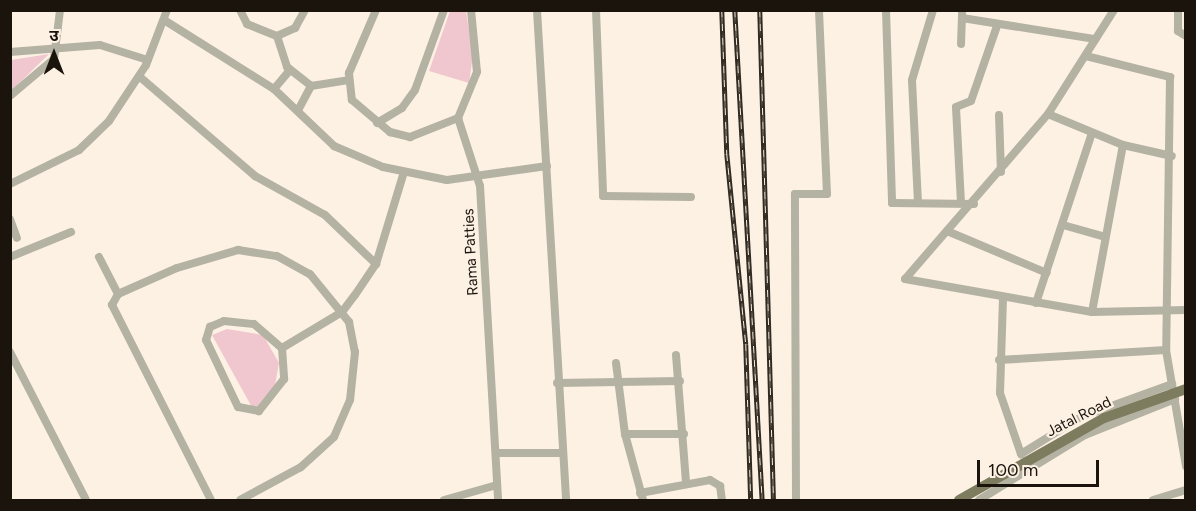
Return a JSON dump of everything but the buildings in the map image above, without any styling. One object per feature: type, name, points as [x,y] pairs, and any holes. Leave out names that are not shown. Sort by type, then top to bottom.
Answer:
[{"type":"main road","name":"Jatal Road","points":[[960,501],[998,477],[1104,418],[1185,389]]},
{"type":"street","points":[[10,96],[54,59],[60,10]]},
{"type":"street","points":[[240,10],[247,24],[277,36],[295,28],[305,10]]},
{"type":"street","points":[[376,10],[347,81],[352,100],[377,123],[410,137],[458,118],[477,72],[471,10]]},
{"type":"street","points":[[377,123],[402,108],[415,90],[444,10]]},
{"type":"street","points":[[537,10],[557,383],[566,501]]},
{"type":"street","points":[[596,10],[603,196],[691,197]]},
{"type":"street","points":[[796,501],[795,194],[827,194],[819,10]]},
{"type":"street","points":[[886,10],[892,202],[974,204]]},
{"type":"street","points":[[918,203],[912,80],[933,10]]},
{"type":"street","points":[[1114,10],[1048,114],[974,204],[947,231],[906,281],[1092,312],[1170,313],[1185,310]]},
{"type":"street","points":[[1178,10],[1178,31],[1185,36]]},
{"type":"street","points":[[961,44],[962,14],[997,26],[1095,39]]},
{"type":"street","points":[[10,184],[79,150],[109,121],[140,77],[165,15],[274,88],[299,109],[334,146],[403,175],[447,180],[479,173],[547,166]]},
{"type":"street","points":[[961,203],[956,107],[971,101],[997,26]]},
{"type":"street","points":[[277,36],[290,70],[311,86],[347,81]]},
{"type":"street","points":[[10,52],[55,46],[100,45],[148,60]]},
{"type":"street","points":[[1086,56],[1170,77],[1172,156],[1170,313],[1166,351],[1185,466]]},
{"type":"street","points":[[274,88],[290,70]]},
{"type":"street","points":[[140,77],[255,176],[325,215],[376,264]]},
{"type":"street","points":[[299,109],[311,86]]},
{"type":"street","points":[[1048,114],[1123,145],[1172,156]]},
{"type":"street","points":[[999,115],[1001,172]]},
{"type":"street","name":"Rama Patties","points":[[458,118],[479,173],[498,501]]},
{"type":"street","points":[[1036,303],[1092,133]]},
{"type":"street","points":[[1092,312],[1102,236],[1123,145]]},
{"type":"street","points":[[282,348],[342,312],[376,264],[403,175]]},
{"type":"street","points":[[10,219],[17,238]]},
{"type":"street","points":[[1063,225],[1102,236]]},
{"type":"street","points":[[947,231],[1047,273]]},
{"type":"street","points":[[10,257],[71,232]]},
{"type":"street","points":[[118,294],[217,252],[260,251],[310,274],[342,312],[355,352],[345,418],[321,452],[240,501]]},
{"type":"street","points":[[99,257],[118,294],[115,313],[211,501]]},
{"type":"street","points":[[1003,298],[999,360],[1001,402],[1022,454],[1081,417],[1173,392]]},
{"type":"street","points":[[224,321],[254,324],[282,348],[284,380],[268,404],[250,413],[238,407],[205,333],[224,321]]},
{"type":"street","points":[[999,360],[1166,351]]},
{"type":"street","points":[[10,352],[86,501]]},
{"type":"street","points":[[676,355],[680,381],[686,482]]},
{"type":"street","points":[[616,363],[625,434],[642,497],[686,482],[715,481],[722,501]]},
{"type":"street","points":[[557,383],[618,384],[680,381]]},
{"type":"street","points":[[979,501],[1085,435],[1173,392]]},
{"type":"street","points":[[625,434],[684,434]]},
{"type":"street","points":[[496,453],[563,453]]},
{"type":"street","points":[[444,501],[497,485]]},
{"type":"street","points":[[1153,501],[1185,490]]},
{"type":"shaded area","points":[[450,11],[466,11],[473,55],[469,83],[429,71]]},
{"type":"shaded area","points":[[49,54],[11,91],[11,60]]},
{"type":"shaded area","points":[[227,329],[263,335],[279,363],[274,390],[254,411],[212,335]]},
{"type":"railway","points":[[722,10],[727,154],[746,344],[751,500]]},
{"type":"railway","points":[[735,10],[762,500]]},
{"type":"railway","points":[[760,10],[774,500]]}]
